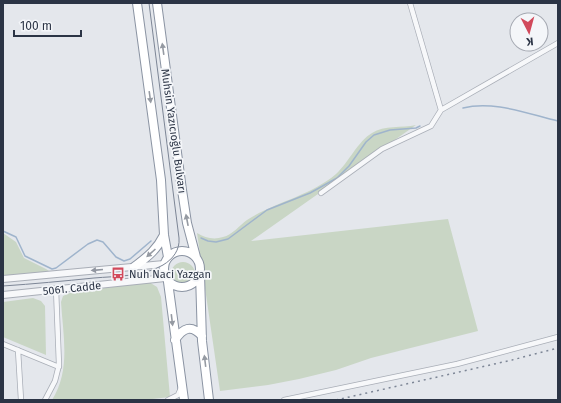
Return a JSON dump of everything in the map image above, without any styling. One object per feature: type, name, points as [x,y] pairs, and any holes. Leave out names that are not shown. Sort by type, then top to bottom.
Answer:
[{"type":"highway","name":"Muhsin Yazıcıoğlu Bulvarı","points":[[137,3],[161,180],[166,261]]},
{"type":"highway","name":"Muhsin Yazıcıoğlu Bulvarı","points":[[157,3],[187,223],[196,258]]},
{"type":"highway","points":[[134,267],[159,246],[164,235]]},
{"type":"highway","points":[[184,400],[167,280],[164,273],[166,261],[174,252],[180,251],[191,253],[196,258],[200,267],[202,336],[210,399]]},
{"type":"highway","points":[[167,280],[174,286],[184,288],[194,283],[200,274]]},
{"type":"highway","points":[[175,340],[181,332],[188,329],[195,330],[202,336]]},
{"type":"street","points":[[410,3],[441,110]]},
{"type":"street","points":[[321,193],[382,149],[431,126],[441,110],[558,43]]},
{"type":"street","name":"5061. Cadde","points":[[3,279],[134,267],[166,261]]},
{"type":"street","name":"5061. Cadde","points":[[3,296],[167,280]]},
{"type":"street","points":[[45,400],[55,381],[59,367],[56,290]]},
{"type":"street","points":[[284,400],[457,364],[558,337]]},
{"type":"street","points":[[3,344],[59,367]]},
{"type":"street","points":[[18,350],[21,400]]},
{"type":"street","points":[[168,400],[178,395],[182,386]]},
{"type":"green space","points":[[416,125],[251,241],[448,219],[478,331],[371,358],[336,370],[299,379],[268,385],[220,391],[197,233],[213,238],[226,236],[247,220],[269,208],[326,182],[341,169],[362,141],[377,130]]},
{"type":"green space","points":[[3,233],[16,242],[24,258],[52,273],[3,281]]},
{"type":"green space","points":[[183,262],[192,265],[195,274],[192,283],[183,286],[174,283],[171,274],[174,265]]},
{"type":"green space","points":[[149,282],[157,287],[161,297],[170,397],[144,400],[52,400],[58,389],[64,365],[61,302],[63,296],[70,293]]},
{"type":"green space","points":[[33,298],[41,301],[45,306],[46,355],[3,337],[3,302]]},
{"type":"waterway","points":[[463,108],[474,106],[498,107],[558,121]]},
{"type":"waterway","points":[[201,238],[216,242],[228,239],[267,210],[310,193],[337,178],[349,166],[366,142],[374,135],[390,130],[416,128],[420,126]]},
{"type":"waterway","points":[[3,231],[16,237],[25,256],[52,269],[56,268],[88,244],[97,240],[103,242],[116,257],[124,261],[130,259],[151,241]]},
{"type":"tram line","points":[[3,286],[138,274],[163,265],[173,257],[177,250],[179,238],[149,3]]},
{"type":"railway","points":[[336,400],[558,348]]},
{"type":"place","name":"Nuh Naci Yazgan","points":[[118,274]]}]
